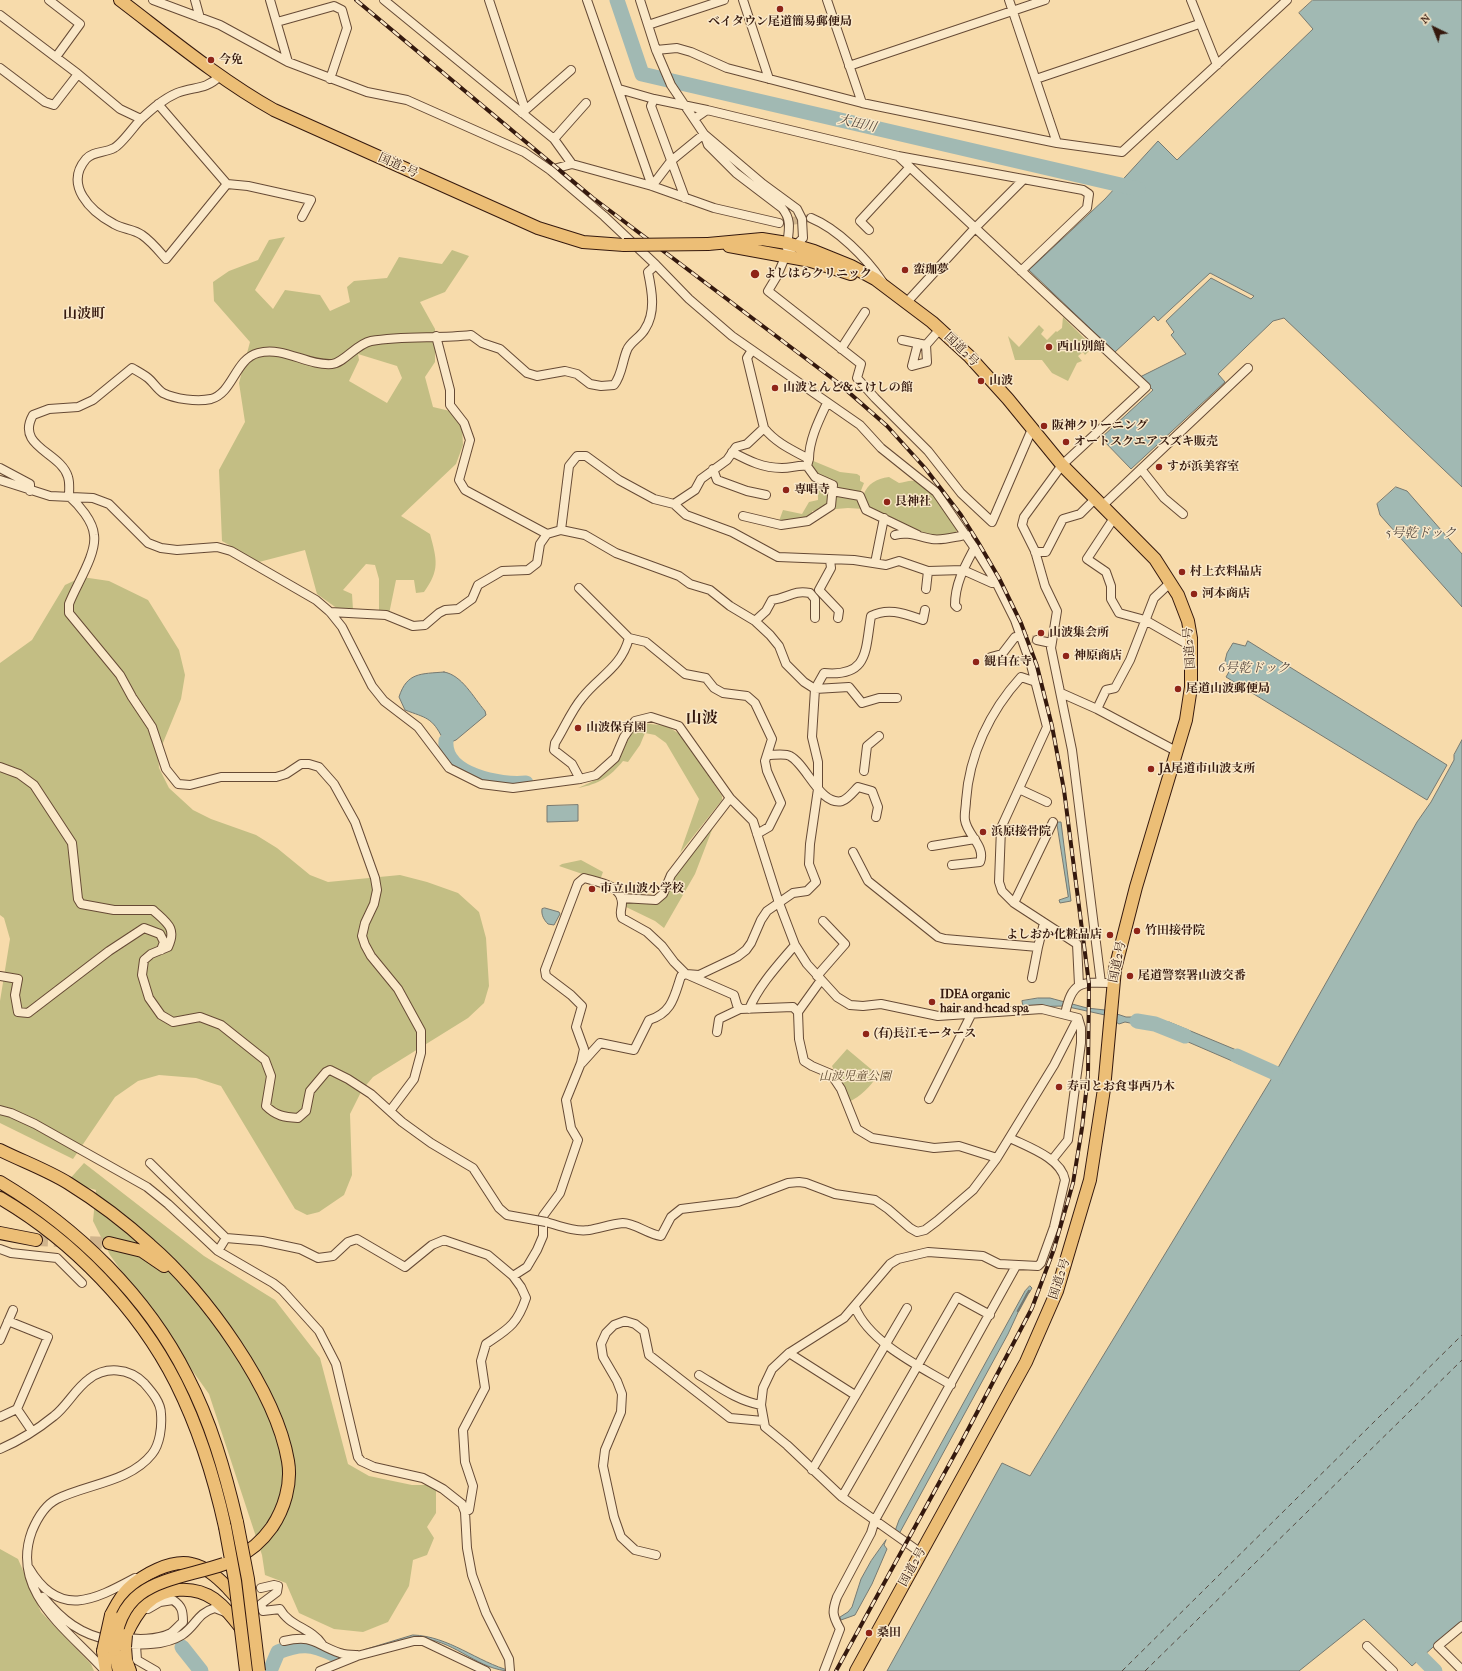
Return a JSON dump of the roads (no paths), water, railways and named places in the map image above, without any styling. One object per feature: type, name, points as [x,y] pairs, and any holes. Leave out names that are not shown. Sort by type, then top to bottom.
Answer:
[{"type":"highway","name":"国道2号","points":[[120,0],[220,76],[244,93],[274,110],[538,228],[583,242],[624,245],[708,244],[762,239],[839,261],[886,286],[917,310],[969,356],[1008,399],[1062,465],[1155,559],[1172,582],[1184,608],[1191,638],[1192,671],[1189,704],[1107,983],[1112,1009],[1111,1026],[1104,1089],[1090,1180],[1057,1291],[1026,1362],[856,1671]]},
{"type":"highway","name":"国道2号","points":[[790,248],[824,265],[860,278],[884,289],[917,310]]},
{"type":"highway","points":[[0,1150],[67,1182],[110,1212],[146,1241],[205,1301],[239,1350],[274,1415],[289,1462],[288,1491],[281,1512],[265,1536],[254,1548],[224,1564],[164,1580],[142,1592],[131,1602],[123,1613],[115,1638],[130,1671]]},
{"type":"highway","points":[[0,1182],[38,1206],[86,1246],[121,1282],[159,1330],[187,1374],[208,1422],[225,1476],[237,1522],[248,1579],[258,1671]]},
{"type":"highway","points":[[0,1198],[30,1217],[77,1255],[106,1285],[148,1338],[175,1382],[196,1428],[214,1479],[236,1581],[246,1671]]},
{"type":"highway","points":[[0,1233],[36,1240]]},
{"type":"highway","points":[[109,1243],[124,1245],[142,1251],[161,1263],[202,1304],[239,1350]]},
{"type":"highway","points":[[118,1671],[119,1648],[111,1615],[119,1600],[129,1588],[159,1568],[176,1564],[190,1563],[200,1566],[217,1577],[246,1611],[250,1640],[258,1671]]},
{"type":"highway","points":[[105,1671],[132,1622],[146,1604],[165,1592],[190,1589],[212,1598],[231,1616],[250,1640]]},
{"type":"street","points":[[49,0],[80,24],[56,58]]},
{"type":"street","points":[[153,0],[220,26],[288,62],[330,80],[367,92],[407,100],[524,152],[550,170],[656,265],[689,299],[732,336],[860,425],[881,448],[936,492],[967,535],[996,582],[1015,620],[1036,682],[1047,727],[1001,828],[999,841],[999,882],[1002,891],[1014,903],[1077,944],[1079,985]]},
{"type":"street","points":[[195,0],[200,18]]},
{"type":"street","points":[[270,0],[288,62]]},
{"type":"street","points":[[384,0],[554,139],[572,164]]},
{"type":"street","points":[[489,0],[524,106],[522,113]]},
{"type":"street","points":[[587,0],[652,186]]},
{"type":"street","points":[[640,0],[661,61],[682,102],[704,134],[708,145],[736,173],[782,208],[788,215],[790,225],[790,248],[768,291],[861,364],[857,378],[928,451],[961,493],[992,522],[1032,429]]},
{"type":"street","points":[[648,26],[724,0]]},
{"type":"street","points":[[742,0],[769,79]]},
{"type":"street","points":[[827,0],[862,102]]},
{"type":"street","points":[[1009,0],[1057,142]]},
{"type":"street","points":[[849,66],[1045,0]]},
{"type":"street","points":[[1192,0],[1217,65]]},
{"type":"street","points":[[656,50],[677,48],[691,52],[727,68],[862,102],[1057,142],[1122,152],[1287,0]]},
{"type":"street","points":[[277,22],[334,6],[342,10],[347,28],[330,80]]},
{"type":"street","points":[[0,15],[78,74],[120,109],[141,119]]},
{"type":"street","points":[[1036,79],[1200,24]]},
{"type":"street","points":[[0,68],[45,102],[54,105],[78,74]]},
{"type":"street","points":[[522,113],[571,70]]},
{"type":"street","points":[[220,76],[211,85],[178,93],[158,104],[141,119],[114,148],[98,152],[87,157],[78,170],[78,184],[87,204],[114,224],[142,235],[166,259],[227,184]]},
{"type":"street","points":[[619,89],[654,99],[682,102],[707,110],[898,156],[1083,190],[1089,194],[1086,208],[1021,271]]},
{"type":"street","points":[[654,99],[651,106],[685,198]]},
{"type":"street","points":[[554,139],[586,103]]},
{"type":"street","points":[[158,104],[227,184],[248,186],[311,200],[302,217]]},
{"type":"street","points":[[694,119],[707,110]]},
{"type":"street","points":[[652,186],[671,161],[704,134]]},
{"type":"street","points":[[704,134],[763,184],[797,209],[802,219],[803,238],[790,248]]},
{"type":"street","points":[[898,156],[1146,387],[1062,465],[1024,517],[1022,525],[1035,552],[1045,586],[1057,610],[1051,643],[1072,750],[1107,983],[1079,985],[1072,990],[1064,1014]]},
{"type":"street","points":[[550,170],[572,164],[652,186],[714,208],[779,223]]},
{"type":"street","points":[[869,230],[860,221],[910,167]]},
{"type":"street","points":[[907,302],[975,228],[1023,180]]},
{"type":"street","points":[[811,218],[826,224],[870,264],[886,286]]},
{"type":"street","points":[[390,1111],[414,1079],[421,1053],[421,1030],[398,989],[371,956],[362,936],[365,923],[374,904],[377,890],[375,878],[355,822],[334,784],[319,767],[308,764],[301,764],[286,774],[276,777],[221,777],[190,785],[178,784],[172,778],[166,769],[152,727],[132,697],[120,675],[69,613],[69,604],[92,549],[94,534],[79,506],[70,496],[68,476],[60,465],[39,447],[28,434],[28,424],[33,415],[49,409],[78,407],[93,400],[132,368],[146,377],[162,392],[180,398],[211,399],[226,387],[238,368],[251,356],[260,353],[291,354],[319,363],[332,364],[337,363],[358,345],[370,342],[436,336],[454,337],[471,335],[482,342],[500,349],[527,373],[537,376],[566,371],[577,374],[590,384],[601,386],[614,385],[618,380],[627,350],[645,330],[651,316],[653,295],[648,272],[656,265]]},
{"type":"street","points":[[841,349],[865,312]]},
{"type":"street","points":[[918,344],[912,366],[927,362],[926,345],[940,330]]},
{"type":"street","points":[[436,336],[450,390],[450,405],[455,413],[464,422],[470,440],[459,480],[465,490],[547,534]]},
{"type":"street","points":[[902,340],[926,345]]},
{"type":"street","points":[[743,516],[781,525],[808,521],[831,506],[833,485],[815,477],[808,463],[771,437],[764,428],[747,358],[752,350]]},
{"type":"street","points":[[1035,552],[1046,552],[1063,519],[1080,514],[1098,503],[1141,469],[1248,368]]},
{"type":"street","points":[[808,463],[809,445],[814,438],[817,424],[827,403]]},
{"type":"street","points":[[674,504],[695,490],[701,479],[727,460],[736,447],[747,444],[764,428]]},
{"type":"street","points":[[732,452],[759,466],[784,468],[808,463]]},
{"type":"street","points":[[561,530],[569,466],[577,456],[586,456],[619,480],[654,499],[674,504],[686,515],[732,532],[778,557],[886,565],[899,561],[928,571],[963,570],[992,583],[996,582]]},
{"type":"street","points":[[0,468],[30,484],[30,491]]},
{"type":"street","points":[[1141,469],[1164,498],[1183,514]]},
{"type":"street","points":[[714,470],[717,480],[747,492],[766,495]]},
{"type":"street","points":[[0,480],[30,491],[50,496],[93,498],[109,504],[148,543],[161,548],[177,550],[217,547],[231,551],[316,600],[330,612],[342,627],[372,686],[384,701],[418,727],[449,768],[481,784],[514,788],[580,779],[596,775],[615,758],[624,737],[635,721],[651,717],[679,726],[730,798],[753,821],[779,903],[795,945],[807,964],[837,998],[850,1005],[863,1006],[881,1004],[938,1016],[972,1012],[1042,1009],[1078,1018]]},
{"type":"street","points":[[832,491],[860,496],[866,510],[918,535],[933,540],[967,535]]},
{"type":"street","points":[[875,563],[884,518]]},
{"type":"street","points":[[1114,518],[1087,559],[1106,572],[1111,586],[1111,599],[1119,613],[1145,620],[1187,644],[1191,638]]},
{"type":"street","points":[[330,612],[386,615],[413,626],[426,625],[439,613],[445,610],[458,609],[472,599],[478,586],[502,571],[528,570],[537,563],[540,544],[547,534],[561,530],[585,535],[616,553],[679,576],[690,584],[710,590],[730,606],[755,621],[779,646],[786,664],[794,673],[815,689],[849,687],[862,703],[880,698],[897,698]]},
{"type":"street","points":[[895,535],[901,533],[918,535]]},
{"type":"street","points":[[957,607],[955,605],[955,592],[974,547]]},
{"type":"street","points":[[830,560],[831,568],[819,590],[839,611],[838,618]]},
{"type":"street","points":[[926,589],[928,571]]},
{"type":"street","points":[[1097,709],[1106,690],[1115,688],[1130,660],[1154,598],[1172,582]]},
{"type":"street","points":[[579,588],[629,638],[646,642],[685,674],[706,678],[714,688],[724,693],[747,696],[755,703],[772,739],[765,761],[767,771],[781,803],[769,827],[758,834]]},
{"type":"street","points":[[755,621],[766,611],[772,600],[783,599],[798,591],[810,593],[815,599],[815,618]]},
{"type":"street","points":[[581,1063],[600,1043],[634,1050],[649,1020],[660,1017],[672,1003],[681,976],[686,974],[699,975],[737,957],[746,950],[751,943],[761,920],[767,911],[793,893],[807,891],[816,882],[809,864],[810,844],[818,789],[818,762],[812,737],[815,689],[824,673],[839,675],[857,667],[864,658],[871,616],[879,612],[895,611],[923,620],[925,610]]},
{"type":"street","points":[[991,657],[1002,654],[1015,637],[1020,637]]},
{"type":"street","points":[[580,779],[572,764],[554,750],[555,743],[582,698],[612,669],[626,652],[629,638]]},
{"type":"street","points":[[1037,640],[1051,643]]},
{"type":"street","points":[[952,865],[980,862],[982,856],[965,820],[967,793],[972,763],[986,729],[1004,695],[1020,676],[1036,682]]},
{"type":"street","points":[[1061,693],[1097,709],[1176,751]]},
{"type":"street","points":[[864,771],[867,746],[879,736]]},
{"type":"street","points":[[768,755],[789,755],[800,764],[818,789],[827,798],[834,801],[842,801],[858,787],[872,791],[878,808],[876,817]]},
{"type":"street","points":[[0,767],[19,774],[34,785],[72,843],[78,899],[81,904],[114,910],[153,910],[166,922],[172,932],[173,937],[168,947],[152,954],[144,960],[142,975],[149,998],[161,1015],[173,1022],[200,1017],[221,1025],[265,1060],[271,1076],[266,1106],[274,1114],[298,1118],[306,1111],[310,1092],[326,1072],[330,1070],[348,1079],[371,1094],[402,1122],[431,1143],[473,1168],[499,1208],[507,1215],[546,1222],[576,1230],[588,1230],[623,1223],[631,1224],[650,1234],[661,1236],[671,1217],[681,1209],[738,1202],[788,1183],[798,1182],[806,1183],[835,1194],[875,1200],[910,1228],[917,1232],[925,1230],[973,1190],[997,1158],[1054,1065],[1078,1018]]},
{"type":"street","points":[[1019,789],[1047,802]]},
{"type":"street","points":[[621,898],[656,900],[663,894],[671,875],[730,798]]},
{"type":"street","points":[[1014,903],[1053,822]]},
{"type":"street","points":[[932,846],[975,839]]},
{"type":"street","points":[[853,852],[868,881],[938,936],[945,939],[1038,947]]},
{"type":"street","points":[[513,1276],[521,1273],[527,1267],[537,1250],[543,1236],[543,1216],[560,1193],[578,1140],[571,1128],[566,1100],[581,1063],[584,1049],[576,1027],[582,1006],[571,995],[546,976],[545,970],[578,883],[584,878],[616,889],[621,898],[620,915],[622,918],[647,932],[662,946],[686,974],[734,995],[740,1009]]},
{"type":"street","points":[[823,921],[845,944],[819,978],[798,1012],[799,1039],[804,1061],[831,1074],[841,1089],[857,1130],[872,1138],[934,1148],[959,1146],[997,1158]]},
{"type":"street","points":[[1032,978],[1044,923]]},
{"type":"street","points":[[0,976],[18,979],[16,995],[18,1012],[28,1013],[109,951],[144,928],[160,934],[164,942],[161,950]]},
{"type":"street","points":[[749,1009],[753,1000],[775,969],[795,945]]},
{"type":"street","points":[[717,1032],[718,1019],[740,1009],[793,1007],[798,1012]]},
{"type":"street","points":[[928,1099],[972,1012]]},
{"type":"street","points":[[1052,1160],[1068,1140],[1081,1043],[1081,1028],[1078,1018]]},
{"type":"street","points":[[579,1035],[594,1050]]},
{"type":"street","points":[[0,1110],[11,1113],[41,1128],[147,1187],[168,1204],[218,1251],[273,1283],[282,1290],[319,1331],[336,1364],[358,1457],[361,1461],[374,1467],[423,1478],[443,1489],[462,1504],[465,1512],[467,1548],[472,1575],[486,1613],[509,1659],[510,1671]]},
{"type":"street","points":[[921,1553],[842,1498],[787,1445],[765,1427],[761,1405],[763,1388],[772,1369],[789,1353],[844,1318],[890,1264],[898,1259],[913,1254],[928,1252],[983,1256],[999,1264],[1016,1266],[1038,1266],[1041,1263],[1054,1227],[1065,1180],[1064,1173],[1052,1160],[1010,1138]]},
{"type":"street","points":[[150,1163],[226,1238],[262,1241],[300,1249],[318,1258],[333,1256],[348,1242],[357,1239],[405,1267],[432,1245],[444,1240],[488,1255],[513,1276],[521,1287],[526,1298],[520,1314],[508,1330],[486,1344],[481,1361],[485,1388],[462,1430],[465,1462],[473,1486],[469,1510],[465,1512]]},
{"type":"street","points":[[218,1251],[226,1238]]},
{"type":"street","points":[[0,1249],[12,1253],[56,1258],[82,1283]]},
{"type":"street","points":[[824,1671],[840,1628],[833,1617],[834,1605],[871,1533],[875,1520],[1016,1266]]},
{"type":"street","points":[[842,1498],[957,1296],[990,1315]]},
{"type":"street","points":[[854,1307],[860,1320],[885,1343],[951,1385]]},
{"type":"street","points":[[812,1470],[885,1343],[907,1308]]},
{"type":"street","points":[[0,1340],[13,1310]]},
{"type":"street","points":[[0,1417],[17,1410],[48,1337],[8,1321]]},
{"type":"street","points":[[656,1555],[635,1550],[621,1536],[614,1517],[603,1466],[605,1450],[621,1412],[622,1394],[617,1381],[603,1357],[601,1344],[606,1333],[614,1325],[624,1321],[635,1324],[644,1331],[650,1355],[730,1418],[763,1421]]},
{"type":"street","points":[[789,1353],[855,1395]]},
{"type":"street","points":[[0,1449],[55,1416],[88,1379],[101,1372],[116,1370],[127,1372],[138,1377],[149,1389],[159,1404],[161,1413],[161,1429],[158,1442],[152,1453],[138,1467],[57,1499],[46,1508],[36,1520],[29,1540],[27,1555],[30,1583],[51,1616],[105,1671]]},
{"type":"street","points":[[699,1375],[736,1398],[747,1403],[761,1405]]},
{"type":"street","points":[[17,1410],[32,1431]]},
{"type":"street","points":[[28,1566],[43,1588],[53,1595],[73,1601],[104,1595],[136,1577],[159,1568]]},
{"type":"street","points":[[28,1566],[31,1576],[42,1596],[56,1613],[74,1627],[119,1648],[156,1671]]},
{"type":"street","points":[[261,1588],[274,1585],[278,1586],[277,1592],[261,1604],[263,1611],[280,1609],[286,1618],[317,1636],[322,1644]]},
{"type":"street","points":[[42,1596],[74,1620],[89,1629],[128,1639],[150,1638],[172,1632],[183,1622],[183,1613],[179,1605],[173,1600],[168,1600],[154,1605],[132,1622]]},
{"type":"street","points":[[119,1648],[164,1642],[183,1634],[198,1617],[211,1609],[220,1609],[231,1616]]},
{"type":"street","points":[[1462,1626],[1438,1646],[1462,1670]]},
{"type":"street","points":[[284,1641],[305,1638],[341,1653],[357,1656]]},
{"type":"street","points":[[320,1671],[357,1656],[414,1641],[422,1641],[486,1671]]},
{"type":"street","points":[[1367,1646],[1393,1671]]},
{"type":"water","points":[[1313,0],[1462,0],[1462,487],[1284,318],[1273,321],[1218,374],[1225,382],[1131,469],[1101,438],[1153,390],[1140,377],[1186,354],[1171,335],[1174,332],[1166,321],[1211,278],[1251,299],[1254,296],[1210,273],[1158,321],[1154,316],[1115,352],[1029,270],[1105,199],[1158,141],[1177,160],[1313,29],[1299,13]]},
{"type":"water","name":"5号乾ドック","points":[[1396,487],[1407,491],[1462,554],[1462,607],[1380,515],[1377,504]]},
{"type":"water","name":"6号乾ドック","points":[[1248,641],[1447,765],[1427,800],[1226,677],[1230,670],[1225,661],[1227,653],[1233,643],[1245,646]]},
{"type":"water","points":[[444,672],[456,677],[467,687],[485,711],[486,715],[456,740],[451,742],[443,739],[432,722],[428,719],[405,710],[399,697],[406,683],[416,676],[428,673]]},
{"type":"water","points":[[1462,740],[1462,1621],[1412,1666],[1364,1619],[1299,1671],[887,1671],[1002,1463],[1030,1476],[1275,1073],[1417,822],[1431,802],[1454,760],[1454,755]]},
{"type":"water","points":[[578,805],[578,821],[547,822],[547,806]]},
{"type":"water","points":[[1057,822],[1061,822],[1071,901],[1060,903],[1059,900],[1068,897]]},
{"type":"water","points":[[545,908],[559,912],[560,914],[554,925],[548,924],[544,919],[542,909]]},
{"type":"water","points":[[1038,998],[1050,998],[1087,1008],[1105,1010],[1126,1017],[1142,1017],[1158,1020],[1155,1028],[1125,1022],[1119,1024],[1105,1015],[1064,1006],[1023,1007],[1022,1001]]},
{"type":"water","points":[[1169,1022],[1258,1059],[1253,1070],[1165,1032]]},
{"type":"water","points":[[1030,1286],[1032,1288],[1029,1293],[1027,1293],[1008,1334],[899,1534],[895,1531],[899,1520],[1025,1291]]},
{"type":"water","points":[[886,1540],[884,1545],[887,1549],[872,1584],[855,1615],[841,1620],[840,1617],[848,1612],[852,1607],[861,1579],[871,1561]]},
{"type":"water","points":[[413,1635],[426,1636],[451,1644],[486,1662],[511,1671],[500,1670],[478,1662],[447,1645],[425,1639],[368,1651],[364,1650]]},
{"type":"waterway","name":"大田川","points":[[617,0],[642,74],[1138,189]]},
{"type":"waterway","points":[[446,741],[448,753],[454,762],[463,770],[489,780],[526,783]]},
{"type":"waterway","points":[[1137,1021],[1155,1024],[1185,1036]]},
{"type":"waterway","points":[[1237,1056],[1275,1073]]},
{"type":"waterway","points":[[1018,1311],[1029,1291]]},
{"type":"waterway","points":[[270,1671],[278,1652],[293,1647],[306,1646],[318,1648],[333,1654]]},
{"type":"waterway","points":[[182,1647],[201,1671]]},
{"type":"waterway","points":[[1422,1658],[1435,1671]]},
{"type":"tunnel","points":[[779,223],[811,218]]},
{"type":"tunnel","points":[[1020,637],[1037,640]]},
{"type":"tunnel","points":[[36,1240],[109,1243]]},
{"type":"railway","points":[[356,0],[593,198],[837,382],[887,426],[925,468],[961,515],[978,542],[999,578],[1021,623],[1037,666],[1052,726],[1064,790],[1089,984],[1088,1075],[1082,1128],[1073,1183],[1054,1249],[1032,1308],[962,1441],[836,1671]]},
{"type":"place","name":"ベイタウン尾道簡易郵便局","points":[[780,9]]},
{"type":"place","name":"今免","points":[[211,60]]},
{"type":"place","name":"蛮珈夢","points":[[905,270]]},
{"type":"place","name":"よしはらクリニック","points":[[755,274]]},
{"type":"place","name":"西山別館","points":[[1049,347]]},
{"type":"place","name":"山波","points":[[981,381]]},
{"type":"place","name":"山波とんど&こけしの館","points":[[775,388]]},
{"type":"place","name":"阪神クリーニング","points":[[1044,426]]},
{"type":"place","name":"オートスクエアスズキ販売","points":[[1066,442]]},
{"type":"place","name":"すが浜美容室","points":[[1159,467]]},
{"type":"place","name":"専唱寺","points":[[786,490]]},
{"type":"place","name":"艮神社","points":[[887,502]]},
{"type":"place","name":"村上衣料品店","points":[[1182,572]]},
{"type":"place","name":"河本商店","points":[[1194,594]]},
{"type":"place","name":"山波集会所","points":[[1041,633]]},
{"type":"place","name":"神原商店","points":[[1066,656]]},
{"type":"place","name":"観自在寺","points":[[976,662]]},
{"type":"place","name":"尾道山波郵便局","points":[[1178,689]]},
{"type":"place","name":"山波保育園","points":[[578,728]]},
{"type":"place","name":"JA尾道市山波支所","points":[[1151,769]]},
{"type":"place","name":"浜原接骨院","points":[[983,832]]},
{"type":"place","name":"市立山波小学校","points":[[592,889]]},
{"type":"place","name":"竹田接骨院","points":[[1137,931]]},
{"type":"place","name":"よしおか化粧品店","points":[[1110,935]]},
{"type":"place","name":"尾道警察署山波交番","points":[[1130,976]]},
{"type":"place","name":"IDEA organic hair and head spa","points":[[932,1002]]},
{"type":"place","name":"(有)長江モータース","points":[[866,1034]]},
{"type":"place","name":"寿司とお食事西乃木","points":[[1059,1087]]},
{"type":"place","name":"桑田","points":[[869,1633]]},
{"type":"district","name":"山波町","points":[[84,315]]},
{"type":"district","name":"山波","points":[[702,719]]},
{"type":"park label","name":"山波児童公園","points":[[855,1077]]}]
